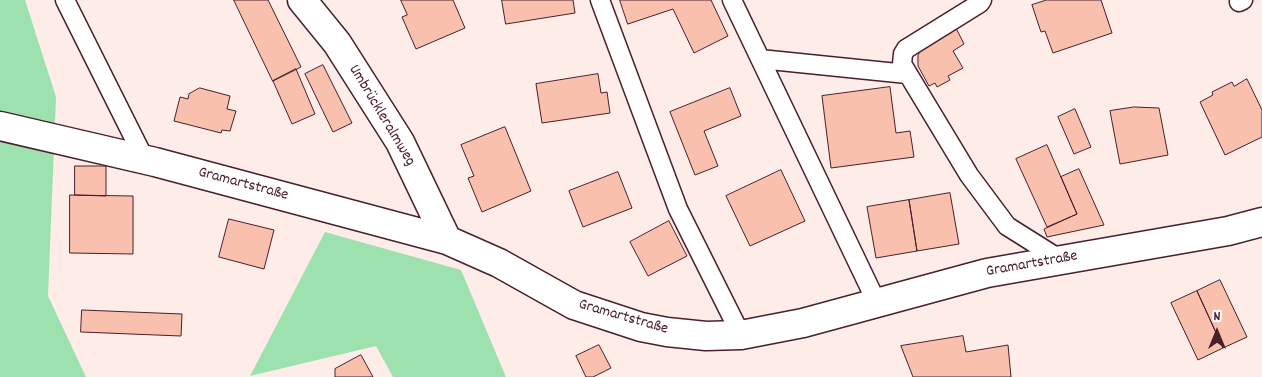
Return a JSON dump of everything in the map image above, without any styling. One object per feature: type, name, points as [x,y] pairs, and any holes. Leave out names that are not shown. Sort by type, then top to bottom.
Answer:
[{"type":"street","name":"Umbrückleralmweg","points":[[302,0],[337,43],[400,142],[447,240]]},
{"type":"street","name":"Gramartstraße","points":[[0,126],[145,160],[447,240],[498,263],[574,305],[613,318],[668,332],[706,336],[741,335],[802,323],[987,273],[1228,232],[1262,222]]},
{"type":"lane","points":[[65,0],[145,160]]},
{"type":"lane","points":[[600,0],[678,209],[741,335]]},
{"type":"lane","points":[[732,0],[877,303]]},
{"type":"lane","points":[[982,0],[906,49],[902,59],[907,74],[968,174],[1007,226],[1061,260]]},
{"type":"lane","points":[[760,59],[907,74]]},
{"type":"green space","points":[[0,0],[25,0],[56,97],[48,296],[86,377],[0,377]]},
{"type":"green space","points":[[325,232],[461,270],[506,377],[393,377],[376,346],[250,376]]},
{"type":"building","points":[[234,0],[268,0],[301,67],[273,81]]},
{"type":"building","points":[[401,0],[453,0],[465,28],[416,49],[402,17],[407,15]]},
{"type":"building","points":[[502,0],[573,0],[575,13],[506,24]]},
{"type":"building","points":[[620,0],[711,0],[728,36],[694,53],[673,9],[628,24]]},
{"type":"building","points":[[1047,0],[1101,0],[1112,33],[1053,53],[1045,31],[1041,32],[1032,5]]},
{"type":"building","points":[[956,28],[964,44],[953,51],[963,68],[948,76],[950,80],[937,87],[935,83],[929,86],[918,66],[918,55],[921,50]]},
{"type":"building","points":[[323,65],[352,123],[333,132],[305,74]]},
{"type":"building","points":[[296,69],[315,114],[292,124],[273,81]]},
{"type":"building","points":[[598,74],[601,93],[607,92],[610,113],[542,123],[536,84]]},
{"type":"building","points":[[1247,79],[1262,110],[1262,137],[1225,155],[1200,102],[1213,95],[1212,92],[1232,82],[1234,86]]},
{"type":"building","points":[[890,87],[896,133],[910,131],[914,157],[831,168],[822,96]]},
{"type":"building","points":[[200,88],[230,96],[227,109],[236,111],[230,131],[222,130],[221,133],[174,121],[180,97],[188,99],[189,94]]},
{"type":"building","points":[[730,88],[741,116],[704,131],[718,166],[695,175],[670,112]]},
{"type":"building","points":[[1134,107],[1159,108],[1168,155],[1120,164],[1110,111]]},
{"type":"building","points":[[1075,109],[1091,147],[1074,154],[1058,117]]},
{"type":"building","points":[[505,127],[531,191],[482,212],[468,178],[474,176],[461,145]]},
{"type":"building","points":[[1047,145],[1077,214],[1047,227],[1016,159]]},
{"type":"building","points":[[75,166],[106,166],[106,196],[75,195]]},
{"type":"building","points":[[1079,169],[1104,225],[1047,237],[1044,229],[1077,214],[1061,177]]},
{"type":"building","points":[[781,170],[805,221],[750,246],[726,196]]},
{"type":"building","points":[[618,172],[632,208],[583,227],[569,191]]},
{"type":"building","points":[[950,193],[959,244],[917,251],[909,200]]},
{"type":"building","points":[[70,195],[133,196],[133,254],[70,253]]},
{"type":"building","points":[[909,200],[917,251],[876,258],[867,207]]},
{"type":"building","points":[[229,219],[274,230],[264,269],[219,257]]},
{"type":"building","points":[[669,221],[687,256],[648,276],[630,242]]},
{"type":"building","points":[[1220,280],[1247,337],[1223,348],[1197,291]]},
{"type":"building","points":[[1197,291],[1223,348],[1198,360],[1171,303]]},
{"type":"building","points":[[82,310],[182,314],[181,336],[81,332]]},
{"type":"building","points":[[963,336],[966,352],[1008,345],[1011,377],[913,377],[901,346]]},
{"type":"building","points":[[599,345],[611,368],[593,377],[586,377],[576,356]]},
{"type":"building","points":[[361,355],[373,377],[335,377],[335,369]]}]
